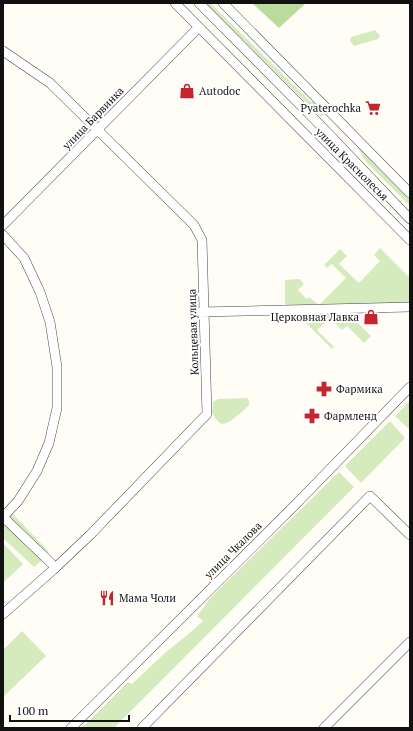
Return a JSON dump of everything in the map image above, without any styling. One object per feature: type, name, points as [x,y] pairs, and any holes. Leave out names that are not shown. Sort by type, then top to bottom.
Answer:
[{"type":"street","name":"улица Краснолесья","points":[[175,3],[410,240]]},
{"type":"street","name":"улица Краснолесья","points":[[199,3],[410,219]]},
{"type":"street","name":"улица Краснолесья","points":[[223,3],[410,193]]},
{"type":"street","name":"улица Барвинка","points":[[3,225],[199,27]]},
{"type":"street","name":"Кольцевая улица","points":[[3,51],[50,83],[194,225],[202,240],[202,312],[207,414],[90,535],[3,614]]},
{"type":"street","points":[[3,235],[24,258],[40,292],[50,322],[57,367],[57,408],[49,443],[36,471],[22,495],[3,517],[52,563]]},
{"type":"street","points":[[202,312],[410,308]]},
{"type":"street","name":"улица Чкалова","points":[[77,726],[410,387]]},
{"type":"street","points":[[142,728],[370,496],[410,535]]},
{"type":"street","points":[[324,728],[410,642]]},
{"type":"green space","points":[[206,3],[210,3],[311,102],[317,102],[327,112],[321,117]]},
{"type":"green space","points":[[252,3],[306,3],[279,28]]},
{"type":"green space","points":[[375,30],[380,36],[378,39],[354,46],[350,41],[351,37]]},
{"type":"green space","points":[[359,145],[410,196],[410,206],[366,162],[357,147]]},
{"type":"green space","points":[[380,248],[410,278],[410,303],[285,306],[285,280],[300,279],[304,284],[298,290],[307,299],[309,297],[319,305],[346,278],[332,264],[327,268],[324,265],[340,249],[347,256],[339,264],[359,283],[380,261],[374,255]]},
{"type":"green space","points":[[355,312],[357,314],[357,322],[371,336],[364,343],[347,326],[342,330],[330,318],[317,330],[334,347],[332,349],[306,323],[313,313]]},
{"type":"green space","points":[[247,398],[249,405],[235,418],[226,423],[220,423],[212,413],[213,402],[218,399]]},
{"type":"green space","points":[[410,401],[410,430],[395,416]]},
{"type":"green space","points":[[390,421],[405,438],[361,483],[345,466]]},
{"type":"green space","points":[[339,472],[354,487],[114,728],[82,728],[128,682],[132,684],[167,651],[203,621],[197,616],[212,596]]},
{"type":"green space","points":[[12,513],[49,552],[48,553],[9,517]]},
{"type":"green space","points":[[3,522],[43,559],[34,567],[3,538]]},
{"type":"green space","points":[[3,543],[23,564],[3,583]]},
{"type":"green space","points":[[22,631],[46,656],[3,697],[3,647],[5,648]]},
{"type":"place","name":"Autodoc","points":[[187,91]]},
{"type":"place","name":"Pyaterochka","points":[[373,108]]},
{"type":"place","name":"Церковная Лавка","points":[[371,317]]},
{"type":"place","name":"Фармика","points":[[324,389]]},
{"type":"place","name":"Фармленд","points":[[312,416]]},
{"type":"place","name":"Мама Чоли","points":[[107,598]]}]
